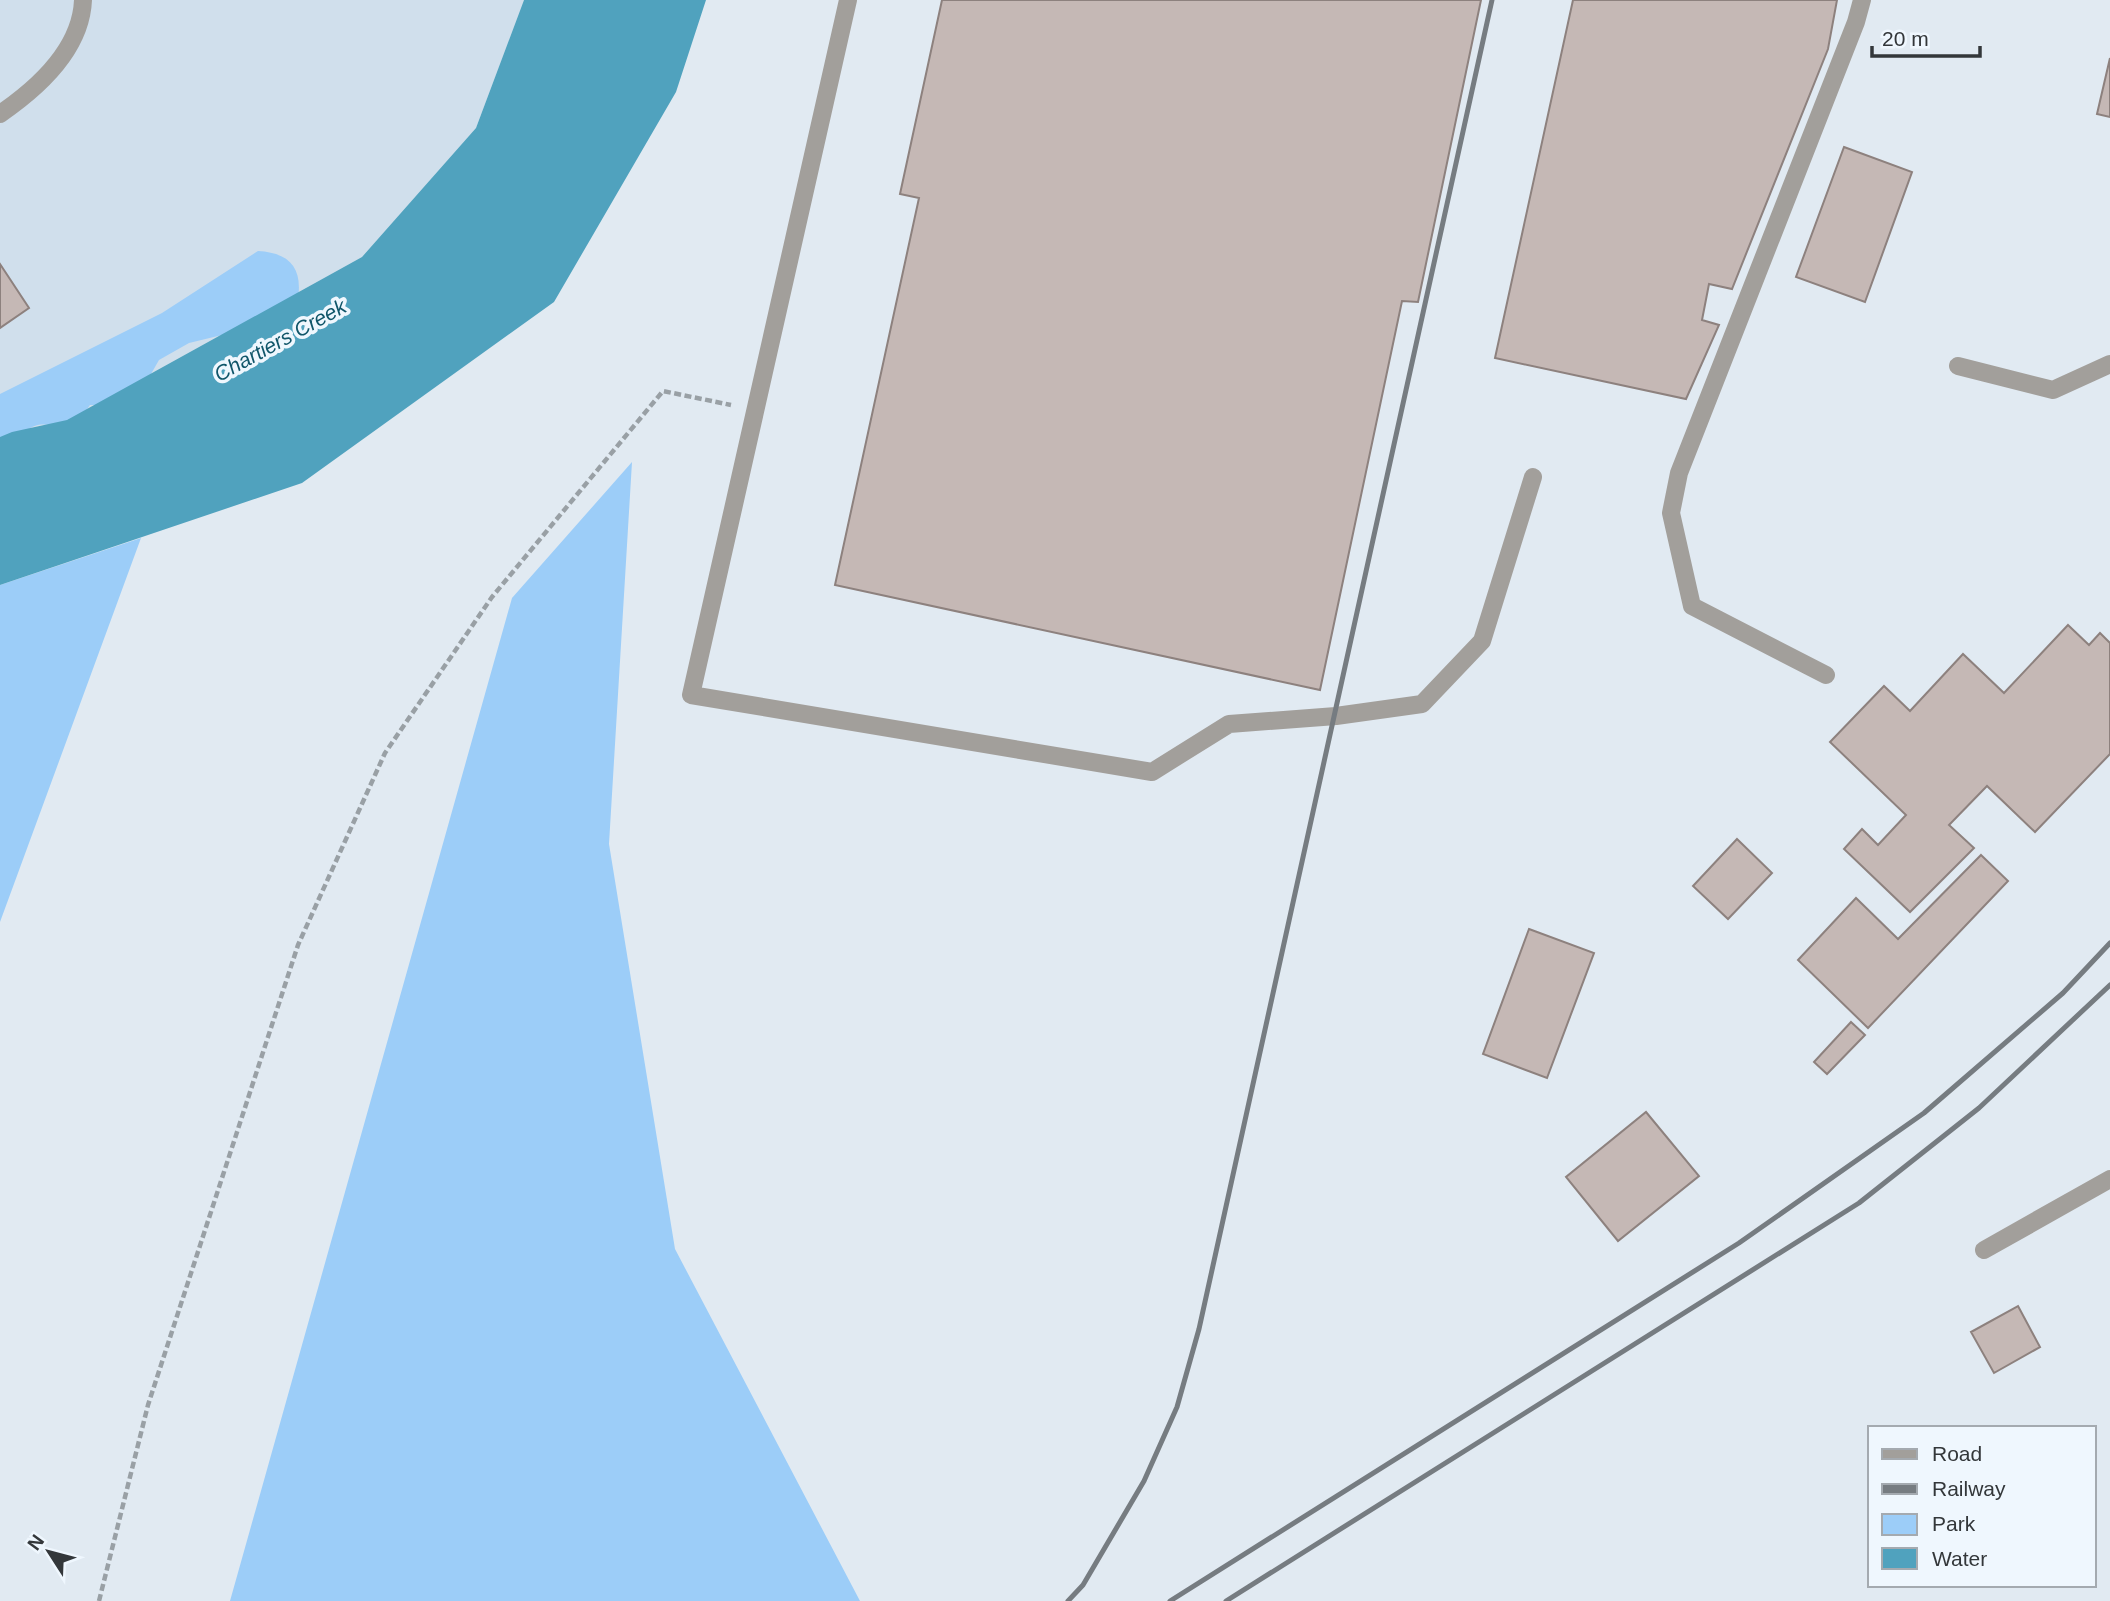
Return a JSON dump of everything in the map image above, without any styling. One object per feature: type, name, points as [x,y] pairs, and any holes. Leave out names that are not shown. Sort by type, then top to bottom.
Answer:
[{"type":"street","points":[[0,114],[26,96],[58,62],[70,45],[82,16],[83,0]]},
{"type":"street","points":[[848,0],[691,695],[1152,772],[1229,724],[1336,716],[1422,704],[1482,641],[1533,477]]},
{"type":"street","points":[[1826,675],[1692,606],[1671,513],[1679,473],[1856,22],[1862,0]]},
{"type":"street","points":[[1958,366],[2053,390],[2110,364]]},
{"type":"street","points":[[1984,1250],[2110,1179]]},
{"type":"path","points":[[99,1601],[148,1405],[298,945],[385,752],[492,597],[663,391],[755,410]]},
{"type":"shaded area","points":[[0,0],[524,0],[476,128],[362,257],[67,420],[0,437]]},
{"type":"green space","points":[[258,251],[279,255],[293,266],[299,282],[297,304],[222,335],[189,343],[159,360],[151,374],[104,405],[90,405],[81,418],[65,428],[39,425],[28,430],[11,450],[0,446],[0,394],[162,313]]},
{"type":"green space","points":[[632,462],[609,844],[675,1249],[860,1601],[230,1601],[512,598]]},
{"type":"green space","points":[[141,538],[0,922],[0,585]]},
{"type":"water","name":"Chartiers Creek","points":[[524,0],[706,0],[676,92],[554,302],[302,483],[0,585],[0,437],[67,420],[362,257],[476,128]]},
{"type":"building","points":[[942,0],[1481,0],[1418,302],[1402,301],[1320,690],[835,585],[919,198],[900,194]]},
{"type":"building","points":[[1573,0],[1837,0],[1828,49],[1732,289],[1709,284],[1702,320],[1719,325],[1686,399],[1495,358]]},
{"type":"building","points":[[2110,58],[2110,117],[2097,114]]},
{"type":"building","points":[[1844,147],[1912,172],[1865,302],[1796,277]]},
{"type":"building","points":[[0,264],[29,308],[0,328]]},
{"type":"building","points":[[2068,625],[2089,645],[2100,633],[2110,643],[2110,754],[2035,832],[1987,786],[1949,825],[1974,848],[1910,912],[1844,849],[1862,829],[1878,845],[1906,815],[1830,742],[1884,686],[1910,711],[1963,654],[2004,693]]},
{"type":"building","points":[[1737,839],[1772,873],[1728,919],[1693,886]]},
{"type":"building","points":[[1981,855],[2008,881],[1868,1028],[1798,960],[1856,898],[1898,939]]},
{"type":"building","points":[[1529,929],[1594,953],[1547,1078],[1483,1054]]},
{"type":"building","points":[[1851,1022],[1865,1035],[1827,1074],[1814,1062]]},
{"type":"building","points":[[1646,1112],[1699,1176],[1618,1241],[1566,1177]]},
{"type":"building","points":[[2018,1306],[2040,1347],[1994,1373],[1971,1332]]},
{"type":"railway","points":[[1068,1601],[1083,1585],[1144,1481],[1177,1407],[1199,1329],[1492,0]]},
{"type":"railway","points":[[1170,1601],[1739,1243],[1924,1113],[2063,993],[2110,943]]},
{"type":"railway","points":[[1226,1601],[1859,1203],[1979,1108],[2110,985]]}]
